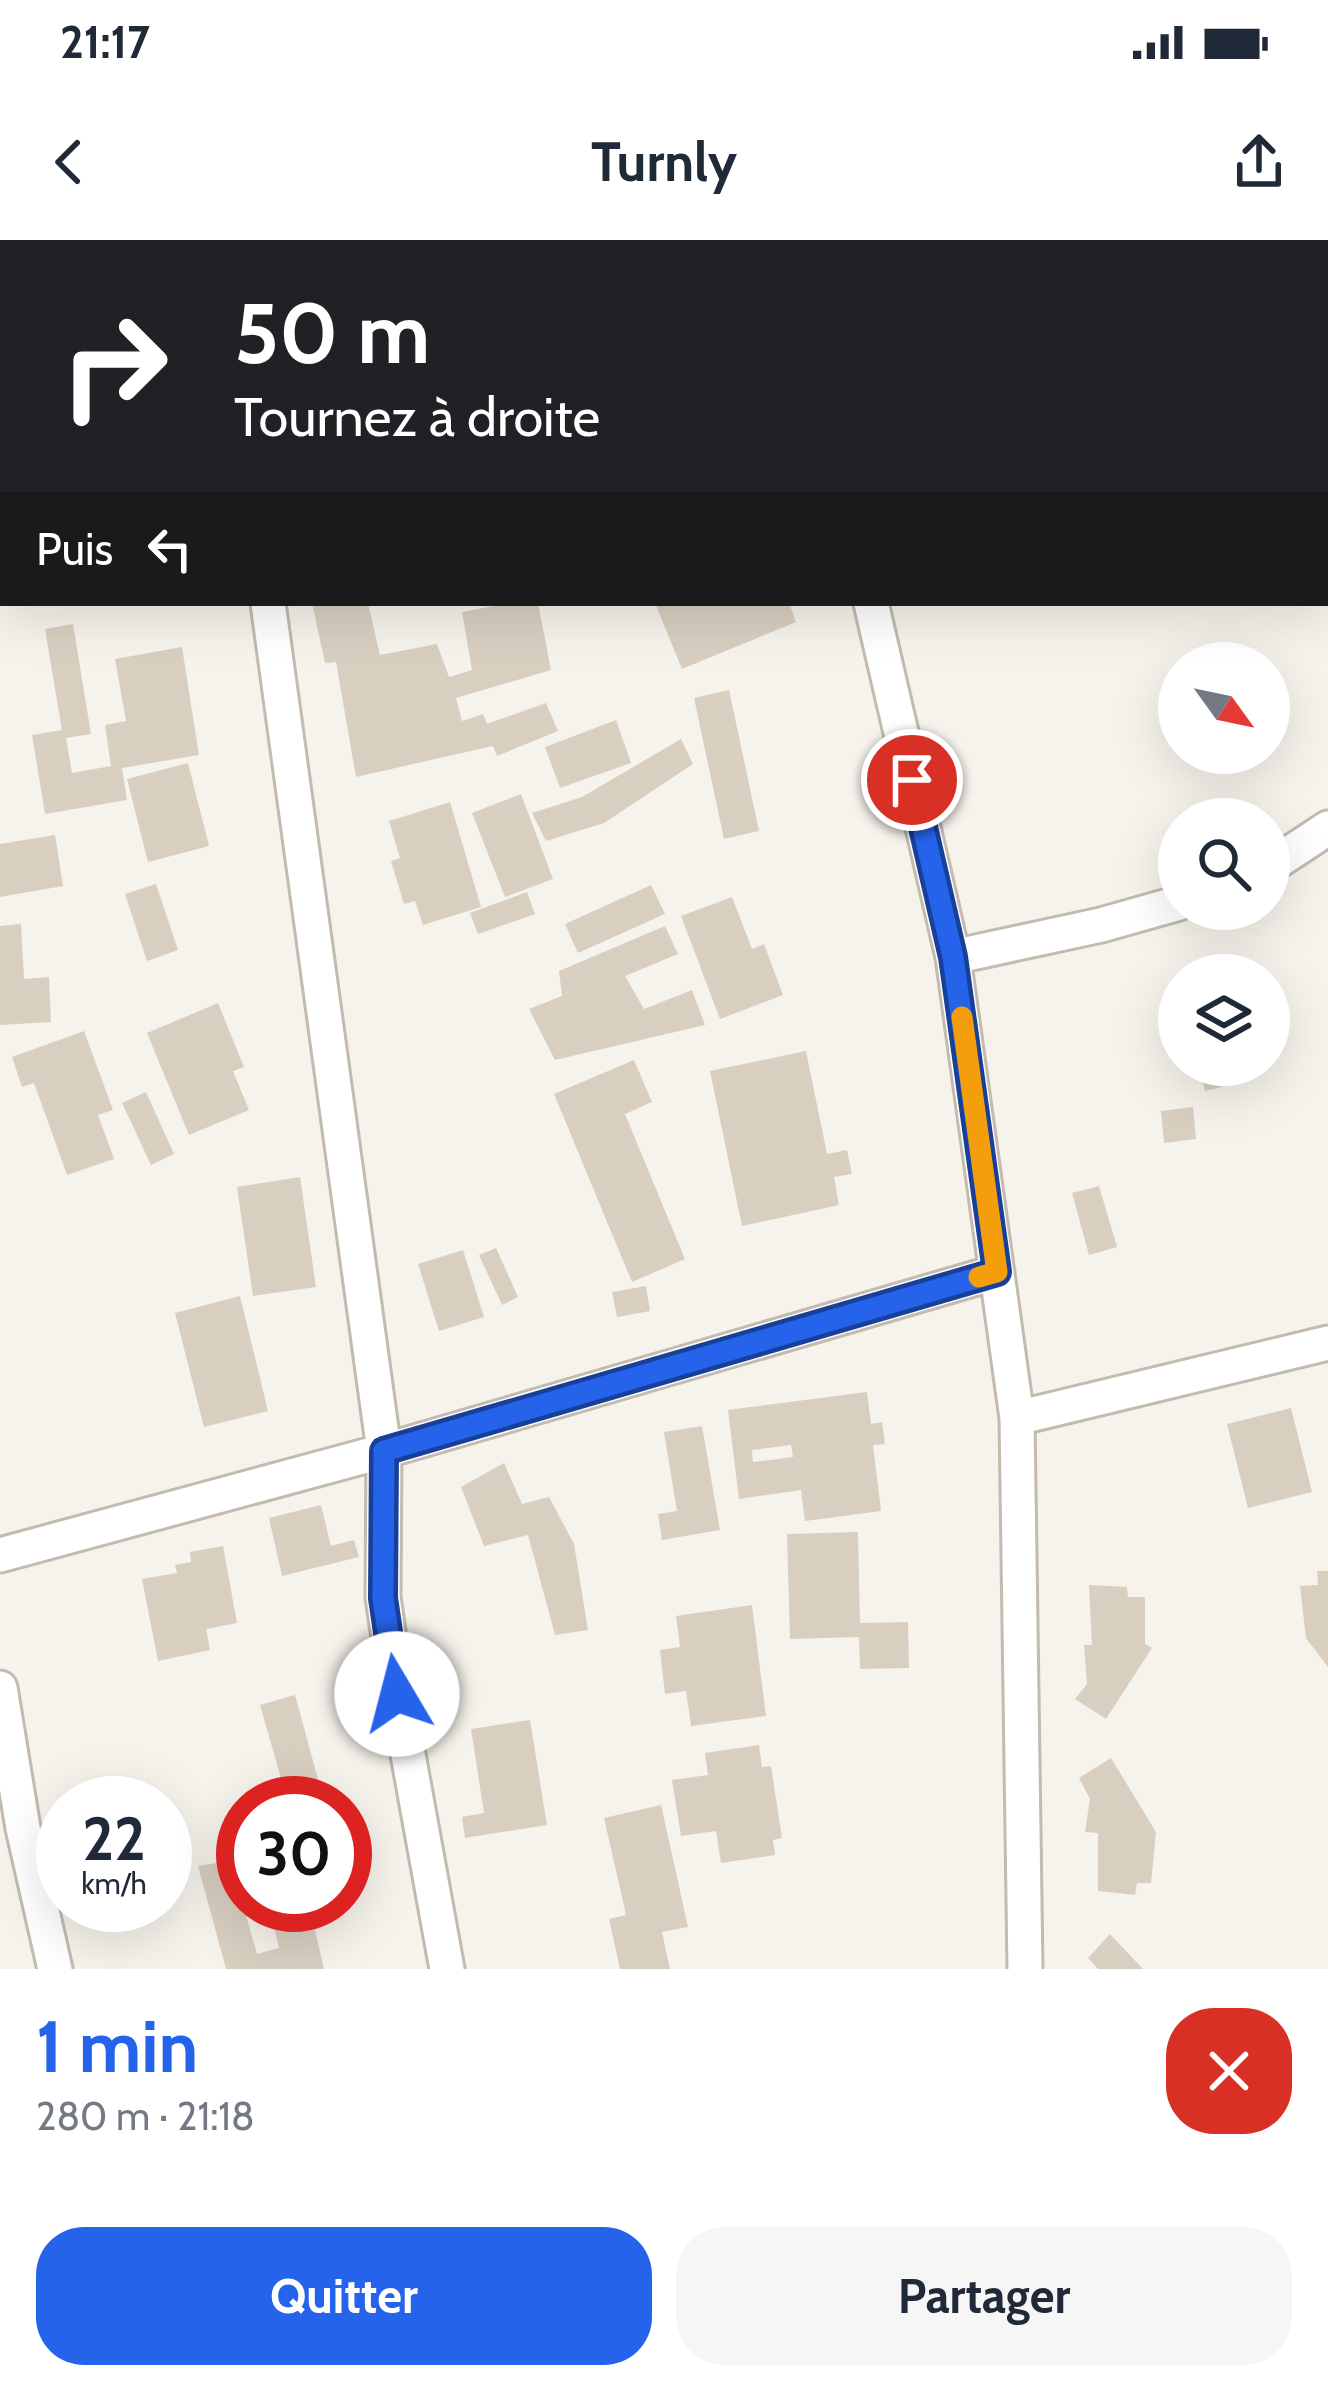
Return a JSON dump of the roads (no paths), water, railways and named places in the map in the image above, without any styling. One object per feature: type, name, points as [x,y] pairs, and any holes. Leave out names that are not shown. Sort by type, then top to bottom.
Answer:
[{"type":"street","points":[[268,606],[384,1451],[383,1598],[448,1969]]},
{"type":"street","points":[[872,606],[953,957],[1017,1418],[1025,1969]]},
{"type":"street","points":[[1290,853],[1328,828]]},
{"type":"street","points":[[953,957],[1158,909]]},
{"type":"street","points":[[0,1555],[384,1451],[997,1272]]},
{"type":"street","points":[[1017,1418],[1328,1343]]},
{"type":"street","points":[[0,1688],[23,1828],[55,1969]]}]
